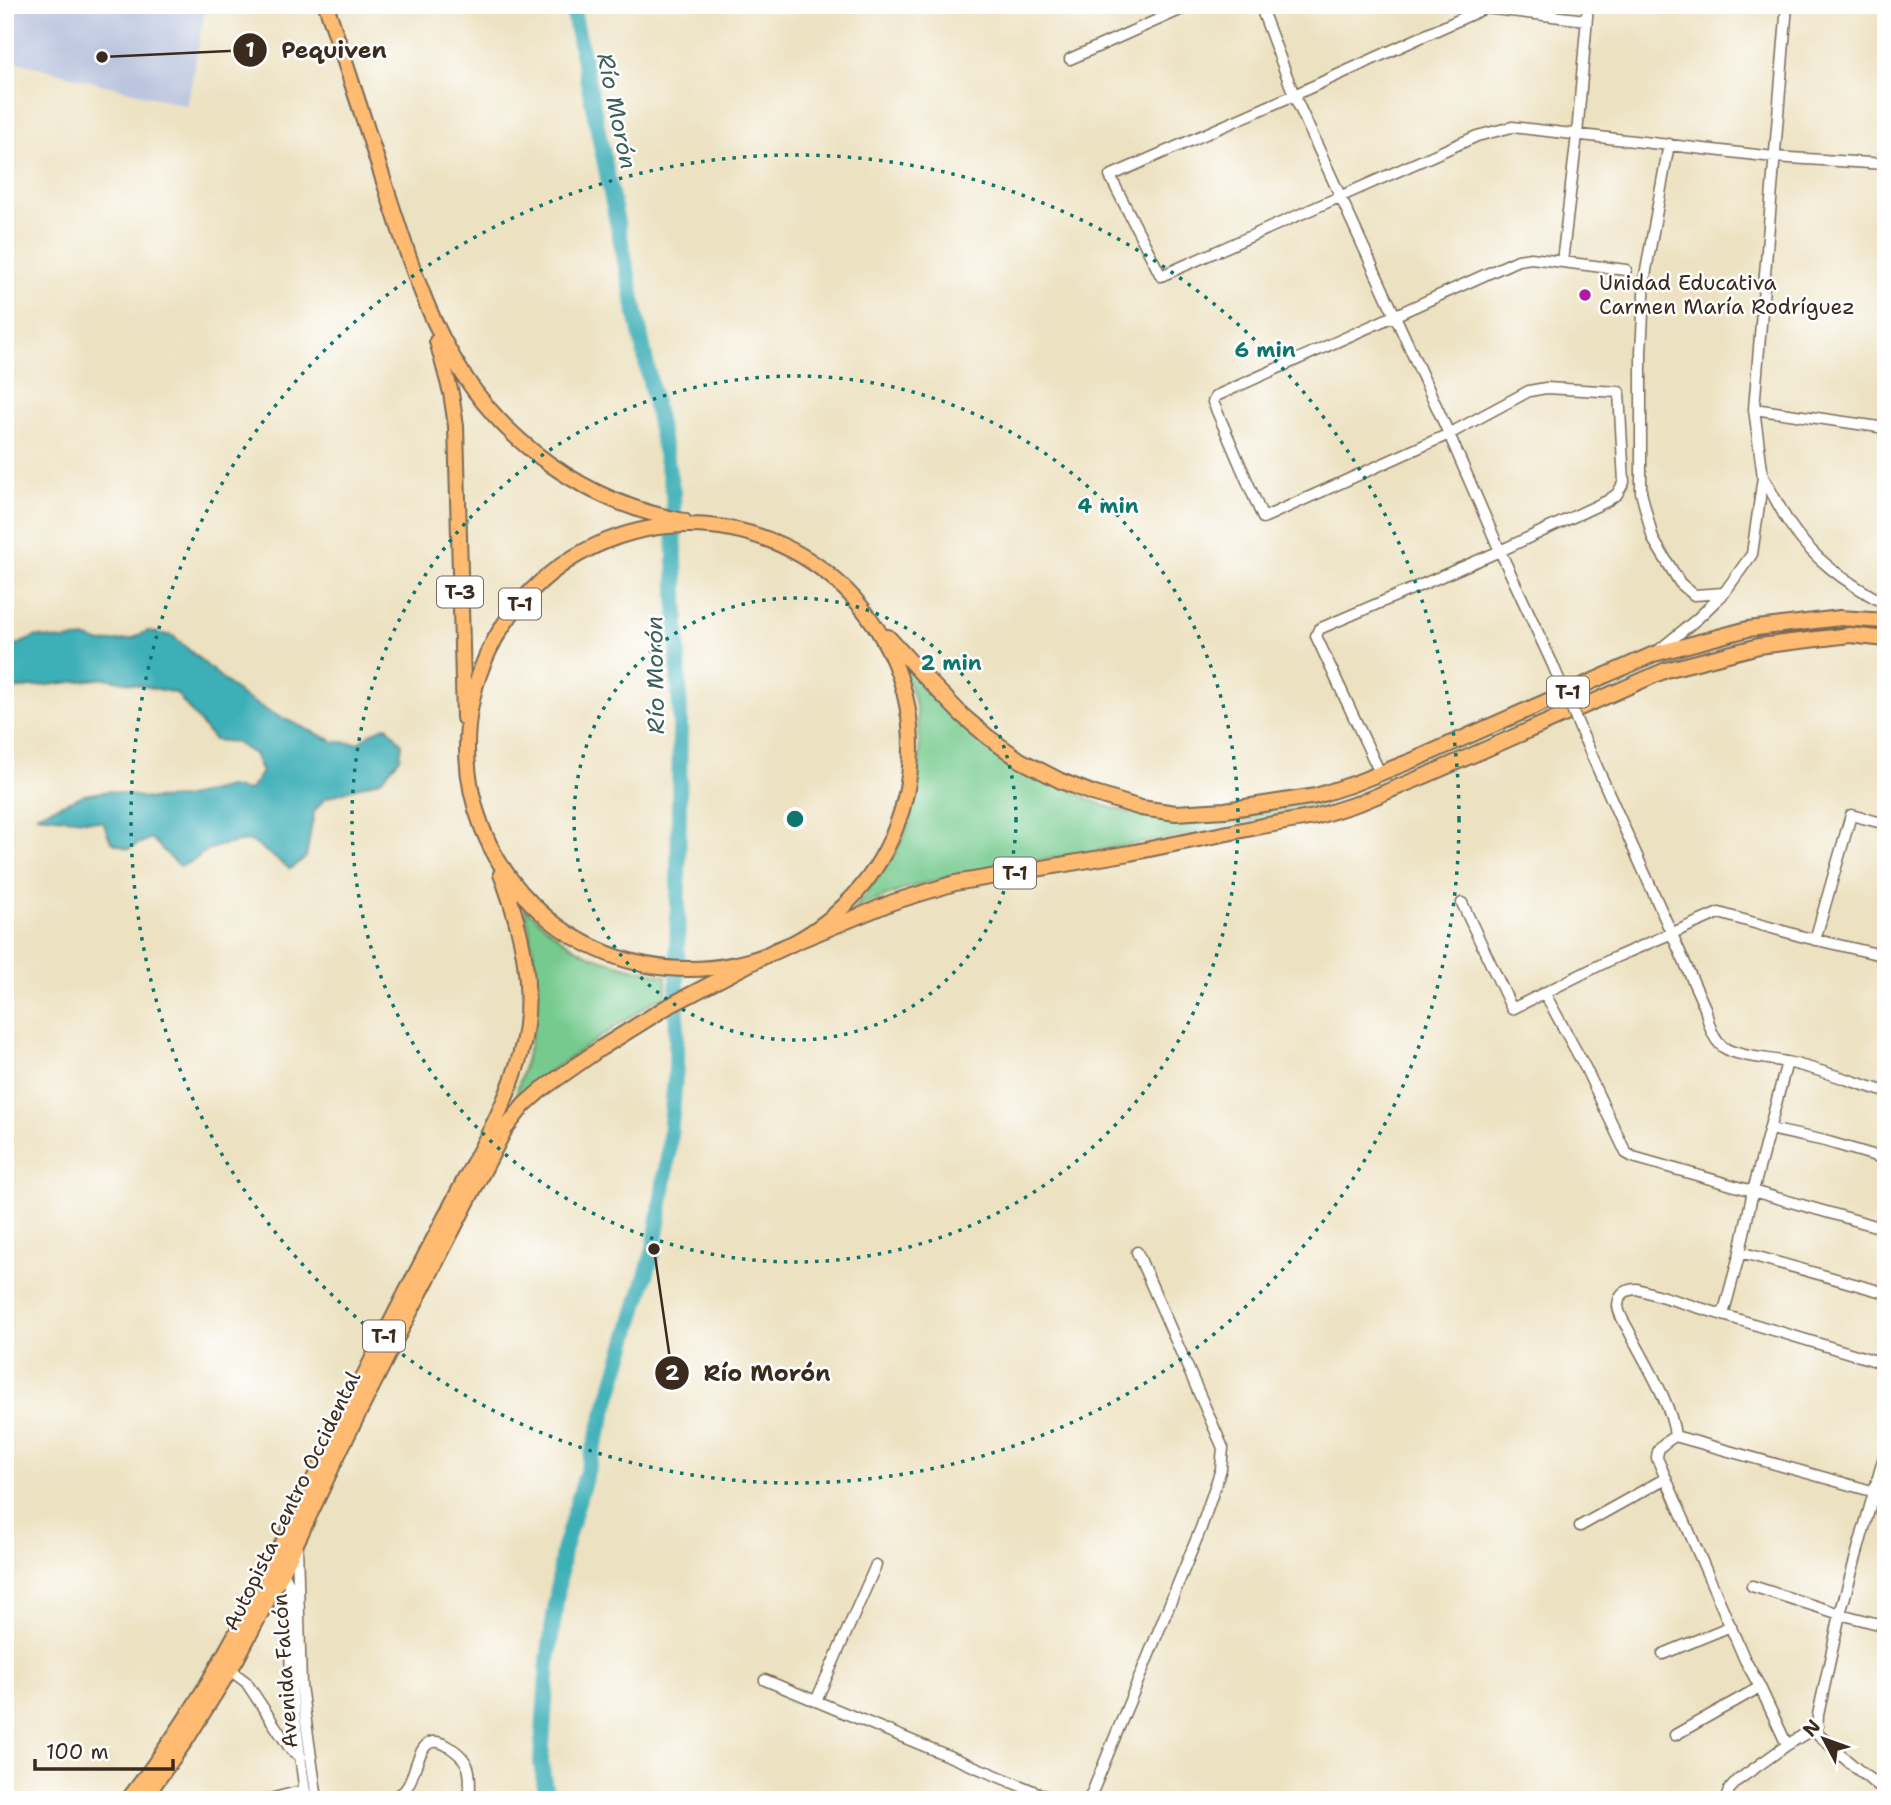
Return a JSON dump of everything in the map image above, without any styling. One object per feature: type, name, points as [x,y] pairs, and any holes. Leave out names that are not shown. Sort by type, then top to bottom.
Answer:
[{"type":"highway","name":"T-3","points":[[326,5],[413,269],[457,364],[483,401],[520,440],[549,464],[579,484],[662,522]]},
{"type":"highway","name":"T-3","points":[[423,294],[451,393],[456,426],[464,717],[468,757]]},
{"type":"highway","name":"T-1","points":[[1886,621],[1840,618],[1748,629],[1654,654],[1380,773],[1316,796],[1225,810],[1176,813],[1141,808],[1069,784],[1042,772],[988,737],[945,699],[829,574],[792,550],[742,531],[662,522],[586,551],[556,570],[517,608],[497,637],[476,687],[469,722],[468,757],[472,793],[489,843],[517,888],[536,908],[556,925],[586,944],[611,955],[636,963],[669,968],[701,968],[742,962],[893,902],[955,883],[1315,817],[1362,802],[1427,775],[1666,670],[1759,646],[1850,635],[1886,639]]},
{"type":"highway","name":"T-1","points":[[776,950],[808,934],[843,906],[861,886],[890,841],[906,790],[911,736],[902,684],[890,650],[861,606]]},
{"type":"highway","name":"Autopista Centro Occidental","points":[[146,1798],[186,1740],[279,1565],[345,1413],[490,1132],[518,1063],[526,1027],[527,967],[518,924],[489,843]]},
{"type":"highway","name":"Autopista Centro Occidental","points":[[279,1565],[298,1539],[395,1341],[511,1121],[541,1090],[633,1027],[776,950]]},
{"type":"highway","name":"Autopista Centro Occidental","points":[[128,1800],[226,1664]]},
{"type":"street","points":[[1070,58],[1191,5]]},
{"type":"street","points":[[1260,5],[1294,95],[1552,663],[1720,1045],[1727,1050],[1787,1062],[1886,1092]]},
{"type":"street","points":[[1562,262],[1577,135],[1588,5]]},
{"type":"street","points":[[1654,654],[1724,593],[1752,554],[1763,477],[1754,409],[1787,5]]},
{"type":"street","points":[[1586,20],[1485,8],[1110,176],[1161,276],[1477,136],[1513,127],[1774,157],[1886,164]]},
{"type":"street","points":[[1668,144],[1644,276],[1641,492],[1653,539],[1680,583],[1694,595],[1724,593]]},
{"type":"street","points":[[1380,773],[1316,636],[1319,629],[1500,551],[1617,494],[1624,482],[1619,392],[1546,388],[1529,391],[1449,434],[1264,519],[1213,402],[1216,396],[1518,260],[1531,258],[1626,270]]},
{"type":"street","points":[[1754,409],[1886,428]]},
{"type":"street","points":[[1763,477],[1788,521],[1810,550],[1855,588],[1886,604]]},
{"type":"street","points":[[1815,940],[1851,815],[1886,824]]},
{"type":"street","points":[[1462,903],[1512,1009],[1614,958],[1719,913],[1815,940],[1886,956]]},
{"type":"street","points":[[1545,994],[1586,1069],[1626,1153],[1886,1229]]},
{"type":"street","points":[[1723,1315],[1787,1062]]},
{"type":"street","points":[[1770,1129],[1886,1159]]},
{"type":"street","points":[[1089,1800],[1202,1528],[1222,1469],[1223,1448],[1137,1252]]},
{"type":"street","points":[[1740,1252],[1886,1293]]},
{"type":"street","points":[[1675,1436],[1674,1425],[1658,1387],[1620,1313],[1618,1303],[1626,1291],[1637,1289],[1886,1364]]},
{"type":"street","points":[[1675,1436],[1662,1445],[1657,1452],[1657,1458],[1745,1660],[1787,1745]]},
{"type":"street","points":[[1675,1436],[1886,1495]]},
{"type":"street","points":[[1886,1449],[1840,1614],[1818,1715],[1817,1733],[1886,1793]]},
{"type":"street","points":[[1580,1526],[1666,1478]]},
{"type":"street","name":"Avenida Falcón","points":[[298,1539],[301,1686],[317,1800]]},
{"type":"street","name":"Avenida Falcón","points":[[279,1565],[289,1584],[291,1688],[305,1795]]},
{"type":"street","points":[[816,1701],[876,1566]]},
{"type":"street","points":[[1752,1586],[1886,1626]]},
{"type":"street","points":[[1664,1654],[1731,1626]]},
{"type":"street","points":[[226,1664],[246,1682],[291,1750],[301,1757]]},
{"type":"street","points":[[765,1680],[1055,1800]]},
{"type":"street","points":[[1675,1735],[1760,1687]]},
{"type":"street","points":[[1726,1800],[1735,1782],[1818,1726]]},
{"type":"street","points":[[386,1800],[408,1788],[421,1751],[436,1742],[446,1744],[460,1755],[469,1767],[470,1800]]},
{"type":"street","points":[[266,1800],[305,1795]]},
{"type":"shaded area","points":[[5,5],[206,5],[187,106],[10,60],[5,55]]},
{"type":"green space","points":[[905,665],[954,720],[987,748],[1019,767],[1106,806],[1132,813],[1186,818],[1241,815],[1321,801],[1323,805],[1176,837],[966,873],[907,888],[854,909],[900,845],[913,807],[919,767],[919,727],[915,702],[902,666]]},
{"type":"green space","points":[[524,907],[582,952],[609,962],[666,976],[666,997],[654,1001],[547,1073],[514,1102],[530,1042],[536,993]]},
{"type":"water","points":[[147,631],[173,636],[242,696],[335,742],[358,743],[387,726],[402,744],[400,758],[381,780],[325,798],[314,812],[306,857],[290,869],[251,841],[216,847],[180,866],[151,838],[128,849],[111,842],[103,822],[36,815],[84,795],[109,791],[150,799],[183,798],[229,787],[249,791],[262,772],[254,754],[234,742],[214,740],[176,693],[106,678],[5,690],[5,650],[37,636],[62,640],[87,638],[102,643],[132,639]]},
{"type":"waterway","name":"Río Morón","points":[[547,1800],[541,1762],[548,1660],[563,1551],[654,1249],[668,1158],[676,1067],[680,719],[673,492],[572,5]]},
{"type":"place","name":"Pequiven","points":[[102,57]]},
{"type":"place","name":"Unidad Educativa Carmen María Rodríguez","points":[[1585,295]]},
{"type":"place","name":"Río Morón","points":[[654,1249]]}]
